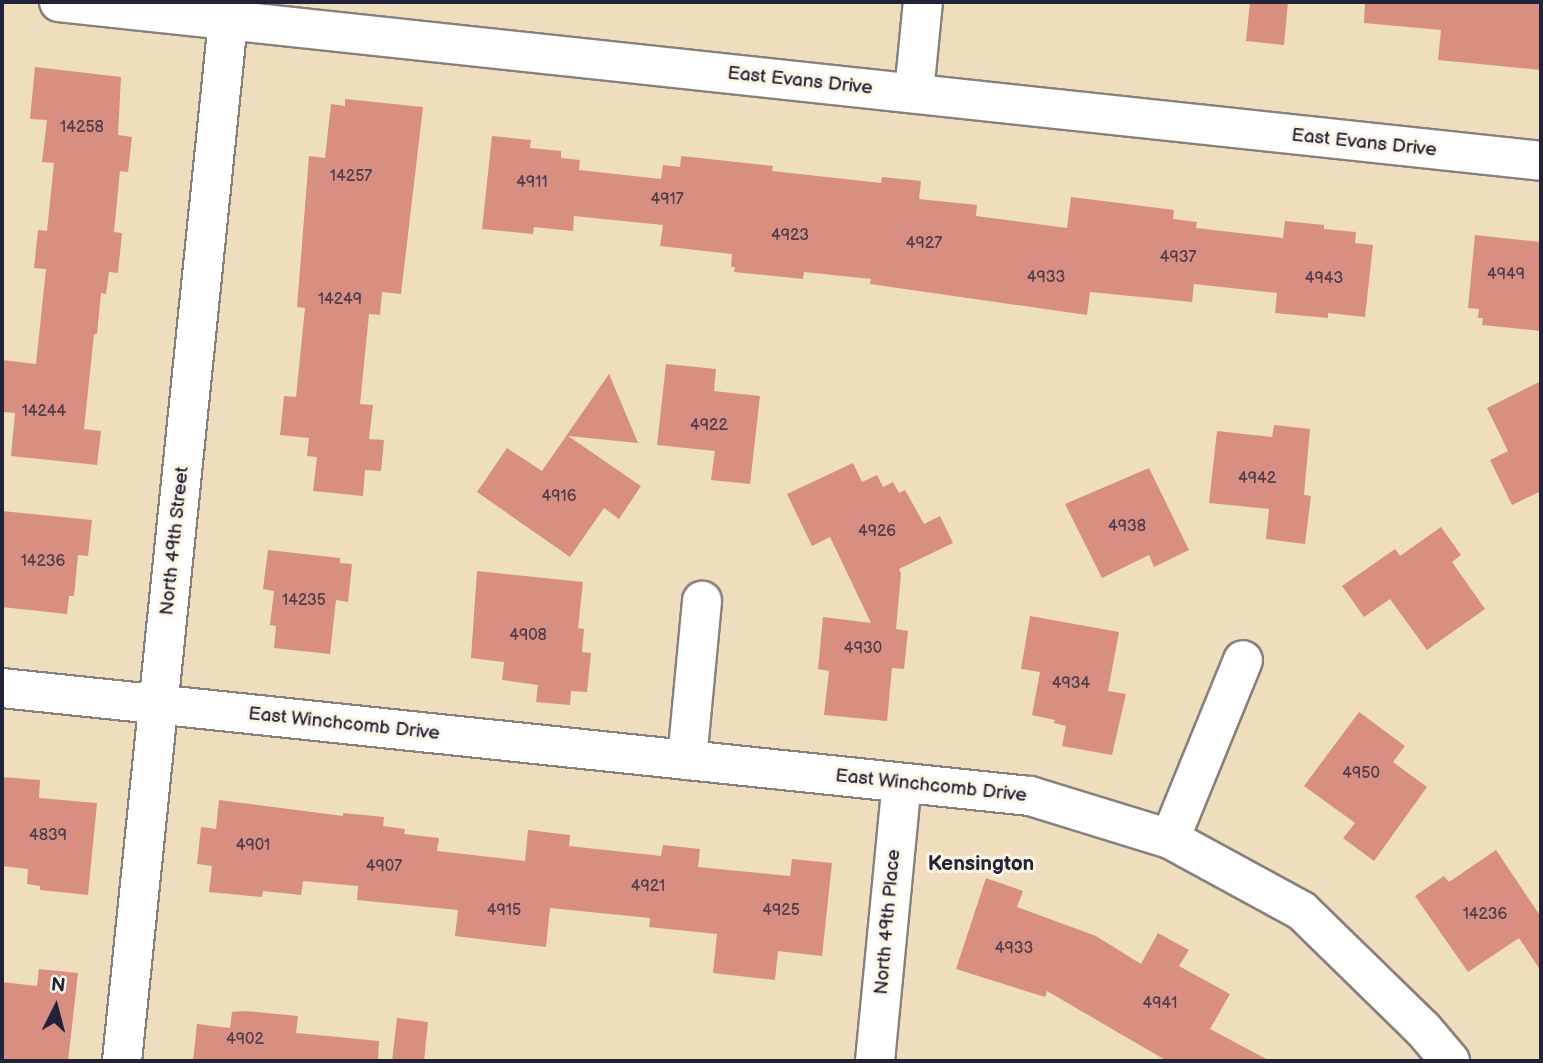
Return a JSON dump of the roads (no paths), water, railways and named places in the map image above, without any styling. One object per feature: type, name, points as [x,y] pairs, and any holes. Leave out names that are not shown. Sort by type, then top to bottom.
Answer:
[{"type":"street","name":"East Evans Drive","points":[[59,2],[1541,161]]},
{"type":"street","points":[[914,93],[923,2]]},
{"type":"street","name":"North 49th Street","points":[[122,1061],[228,21]]},
{"type":"street","points":[[687,760],[702,601]]},
{"type":"street","points":[[1170,839],[1242,660]]},
{"type":"street","name":"East Winchcomb Drive","points":[[2,688],[1030,796],[1170,839],[1303,911],[1423,1028],[1450,1061]]},
{"type":"street","name":"North 49th Place","points":[[875,1061],[902,783]]},
{"type":"district","name":"Kensington","points":[[981,864]]}]
